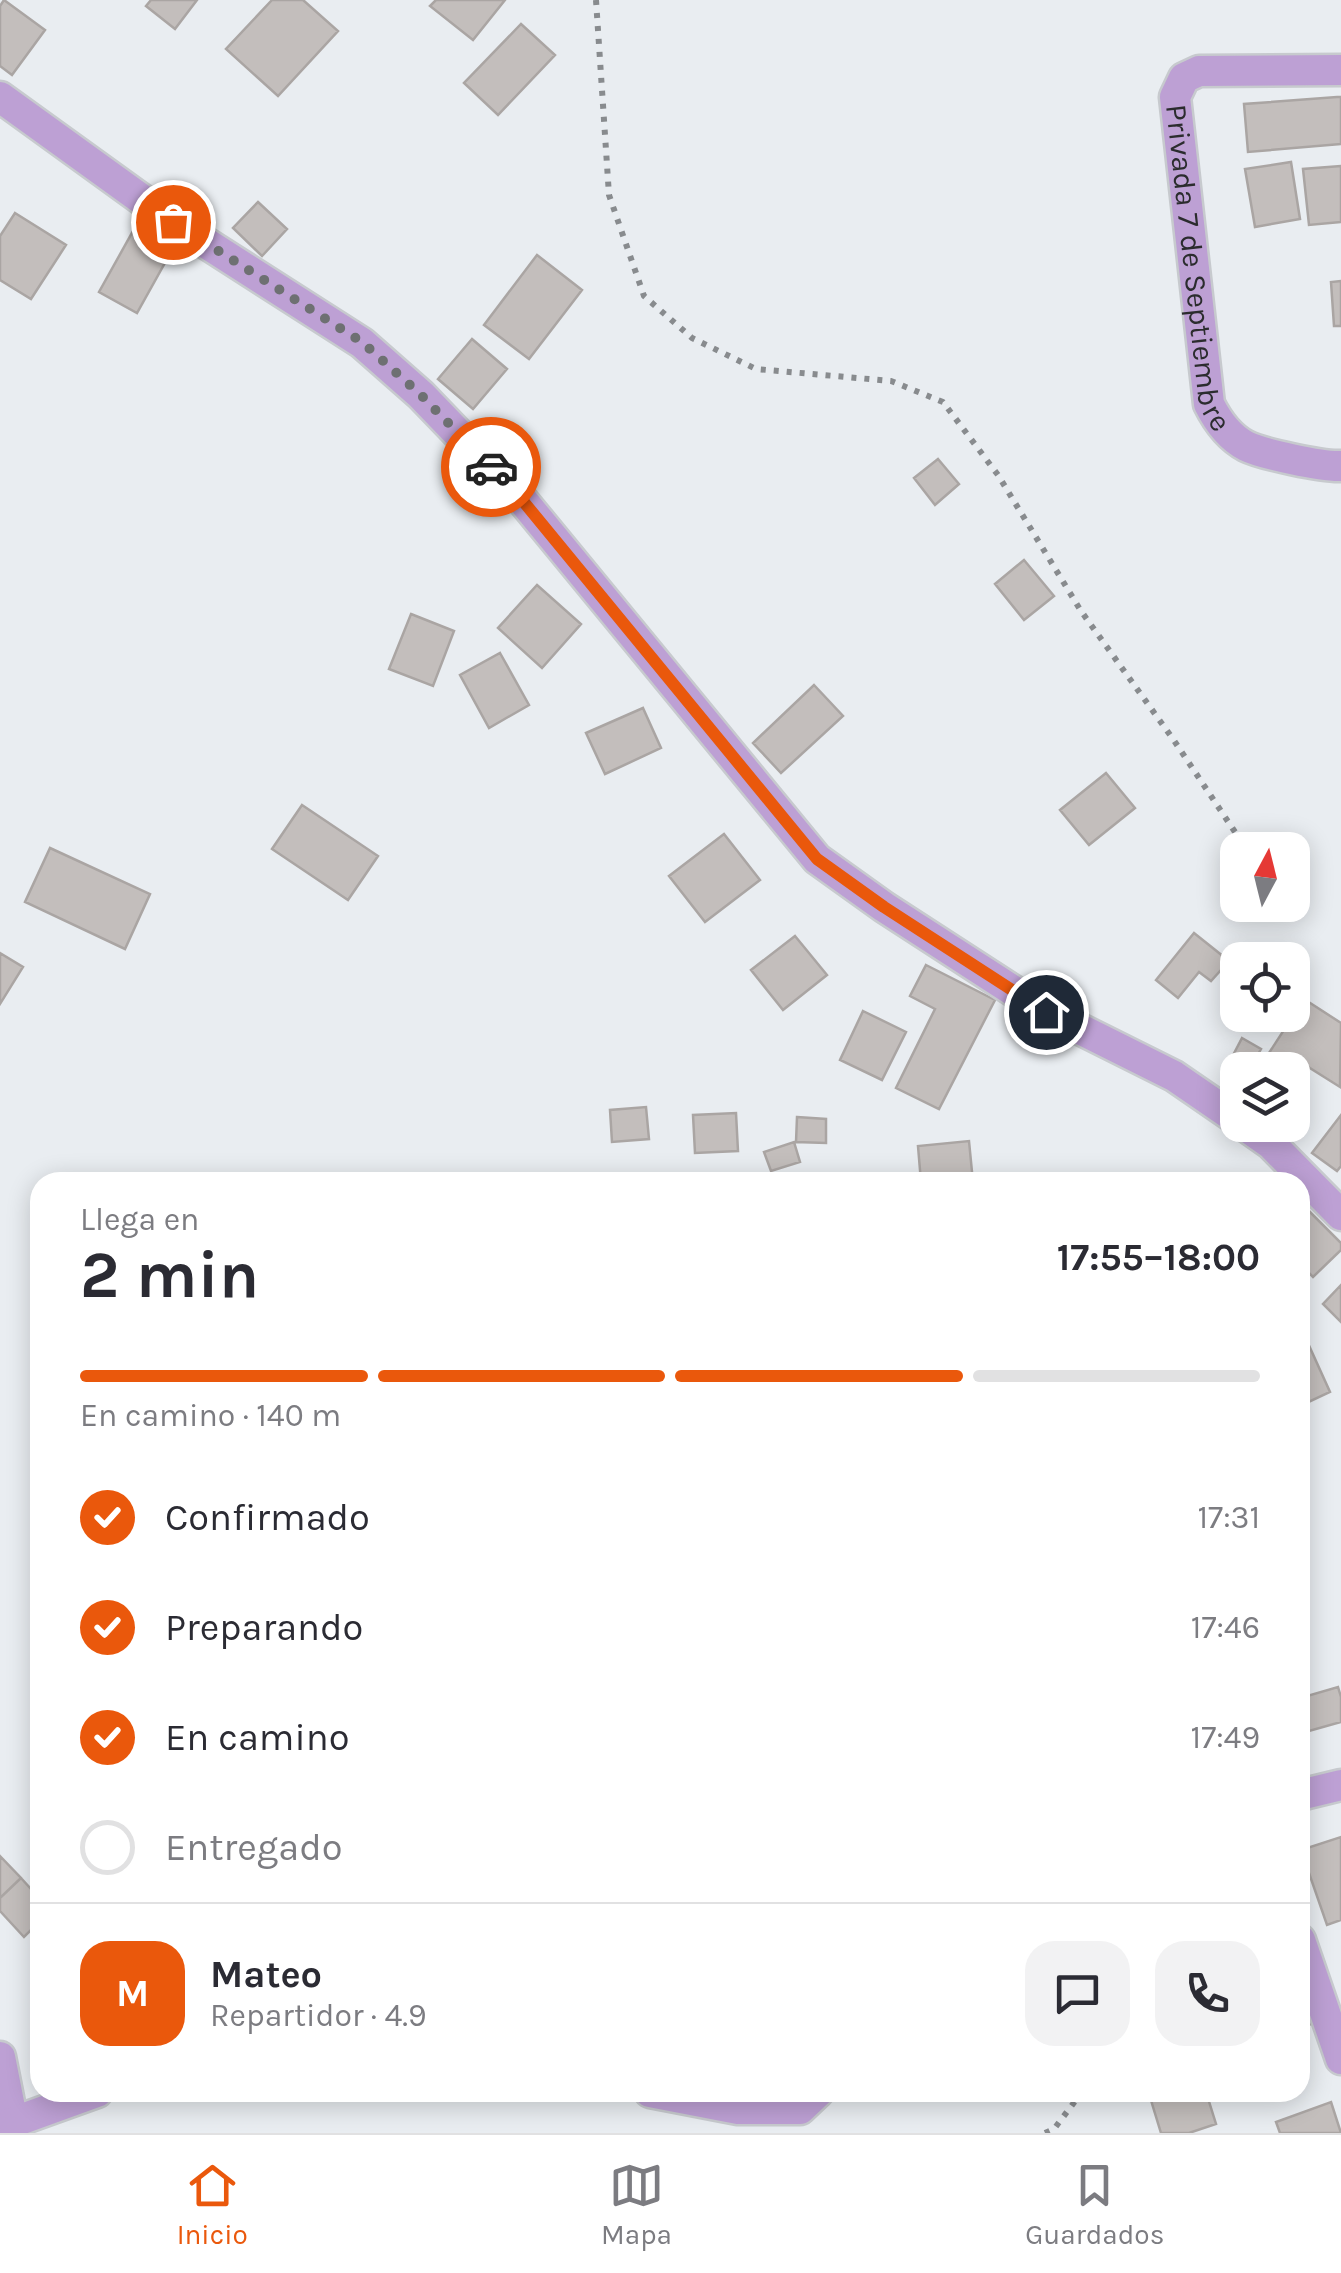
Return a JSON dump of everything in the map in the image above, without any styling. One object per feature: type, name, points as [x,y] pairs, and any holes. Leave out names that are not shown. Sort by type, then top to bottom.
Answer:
[{"type":"street","name":"Privada 7 de Septiembre","points":[[1341,70],[1199,71],[1184,78],[1175,97],[1210,404],[1219,423],[1245,446],[1326,467],[1341,466]]},
{"type":"street","points":[[0,98],[173,222],[362,342],[421,395],[523,501],[817,859],[1046,1012],[1174,1076],[1220,1108]]},
{"type":"street","points":[[1269,1142],[1299,1172]]},
{"type":"street","points":[[1310,1183],[1341,1215]]},
{"type":"street","points":[[1310,1793],[1341,1785]]},
{"type":"street","points":[[1310,1969],[1341,2059]]},
{"type":"street","points":[[0,2058],[6,2125],[69,2102]]},
{"type":"street","points":[[702,2102],[738,2109],[800,2109],[807,2102]]},
{"type":"path","points":[[596,0],[610,195],[644,296],[692,338],[756,369],[891,381],[943,402],[998,475],[1081,611],[1235,832]]},
{"type":"path","points":[[1045,2133],[1054,2128],[1074,2102]]},
{"type":"building","points":[[4,0],[45,30],[12,75],[0,66],[0,6]]},
{"type":"building","points":[[151,0],[197,0],[175,29],[146,6]]},
{"type":"building","points":[[272,0],[303,0],[338,31],[278,96],[226,49]]},
{"type":"building","points":[[436,0],[505,0],[473,40],[430,6]]},
{"type":"building","points":[[521,24],[555,55],[498,115],[464,83]]},
{"type":"building","points":[[1341,97],[1341,144],[1248,152],[1244,104]]},
{"type":"building","points":[[1291,162],[1300,219],[1255,227],[1245,169]]},
{"type":"building","points":[[1341,166],[1341,222],[1309,225],[1303,169]]},
{"type":"building","points":[[258,202],[287,229],[262,256],[233,228]]},
{"type":"building","points":[[15,213],[66,245],[31,299],[0,280],[0,236]]},
{"type":"building","points":[[133,231],[171,252],[137,313],[99,292]]},
{"type":"building","points":[[537,255],[582,290],[529,359],[484,325]]},
{"type":"building","points":[[1341,281],[1341,326],[1334,326],[1331,282]]},
{"type":"building","points":[[472,339],[507,369],[473,409],[438,379]]},
{"type":"building","points":[[938,459],[959,484],[935,505],[914,478]]},
{"type":"building","points":[[1024,560],[1054,596],[1024,620],[995,584]]},
{"type":"building","points":[[537,585],[581,624],[542,668],[498,628]]},
{"type":"building","points":[[411,614],[454,631],[433,686],[389,669]]},
{"type":"building","points":[[500,653],[529,705],[489,728],[460,675]]},
{"type":"building","points":[[814,685],[843,716],[781,773],[753,743]]},
{"type":"building","points":[[643,708],[661,748],[605,774],[586,733]]},
{"type":"building","points":[[1106,773],[1135,808],[1089,845],[1060,810]]},
{"type":"building","points":[[302,805],[378,856],[348,900],[272,849]]},
{"type":"building","points":[[724,834],[760,880],[705,922],[669,876]]},
{"type":"building","points":[[50,848],[150,894],[125,949],[25,902]]},
{"type":"building","points":[[1194,933],[1220,954],[1220,971],[1211,981],[1199,972],[1178,998],[1156,980]]},
{"type":"building","points":[[795,936],[827,975],[783,1010],[751,970]]},
{"type":"building","points":[[0,953],[23,967],[0,1004]]},
{"type":"building","points":[[926,965],[995,1000],[939,1109],[896,1088],[935,1009],[910,996]]},
{"type":"building","points":[[1310,1003],[1341,1023],[1340,1087],[1310,1068],[1310,1052],[1270,1052],[1283,1032],[1310,1032]]},
{"type":"building","points":[[863,1011],[906,1032],[882,1080],[840,1060]]},
{"type":"building","points":[[1242,1038],[1261,1049],[1259,1052],[1235,1052]]},
{"type":"building","points":[[646,1107],[649,1139],[612,1142],[610,1110]]},
{"type":"building","points":[[736,1113],[738,1151],[695,1153],[693,1115]]},
{"type":"building","points":[[1341,1115],[1341,1166],[1337,1171],[1312,1153]]},
{"type":"building","points":[[797,1117],[826,1119],[826,1143],[796,1142]]},
{"type":"building","points":[[969,1141],[972,1172],[920,1172],[918,1146]]},
{"type":"building","points":[[794,1142],[800,1162],[771,1171],[764,1152]]},
{"type":"building","points":[[1310,1212],[1341,1243],[1341,1250],[1313,1277]]},
{"type":"building","points":[[1341,1285],[1341,1322],[1323,1304]]},
{"type":"building","points":[[1310,1348],[1330,1392],[1310,1401]]},
{"type":"building","points":[[1338,1687],[1341,1722],[1310,1731],[1310,1695]]},
{"type":"building","points":[[1341,1837],[1341,1920],[1327,1925],[1310,1876],[1310,1847]]},
{"type":"building","points":[[0,1856],[21,1878],[0,1898]]},
{"type":"building","points":[[21,1878],[30,1888],[30,1931],[24,1937],[0,1911],[0,1898]]},
{"type":"building","points":[[1310,1986],[1324,2018],[1310,2024]]},
{"type":"building","points":[[1152,2102],[1209,2102],[1216,2124],[1189,2133],[1161,2133]]},
{"type":"building","points":[[1331,2102],[1341,2133],[1280,2133],[1276,2122]]},
{"type":"way so far","points":[[173,222],[362,342],[491,467]]},
{"type":"route","points":[[491,467],[817,859],[1046,1012]]}]
